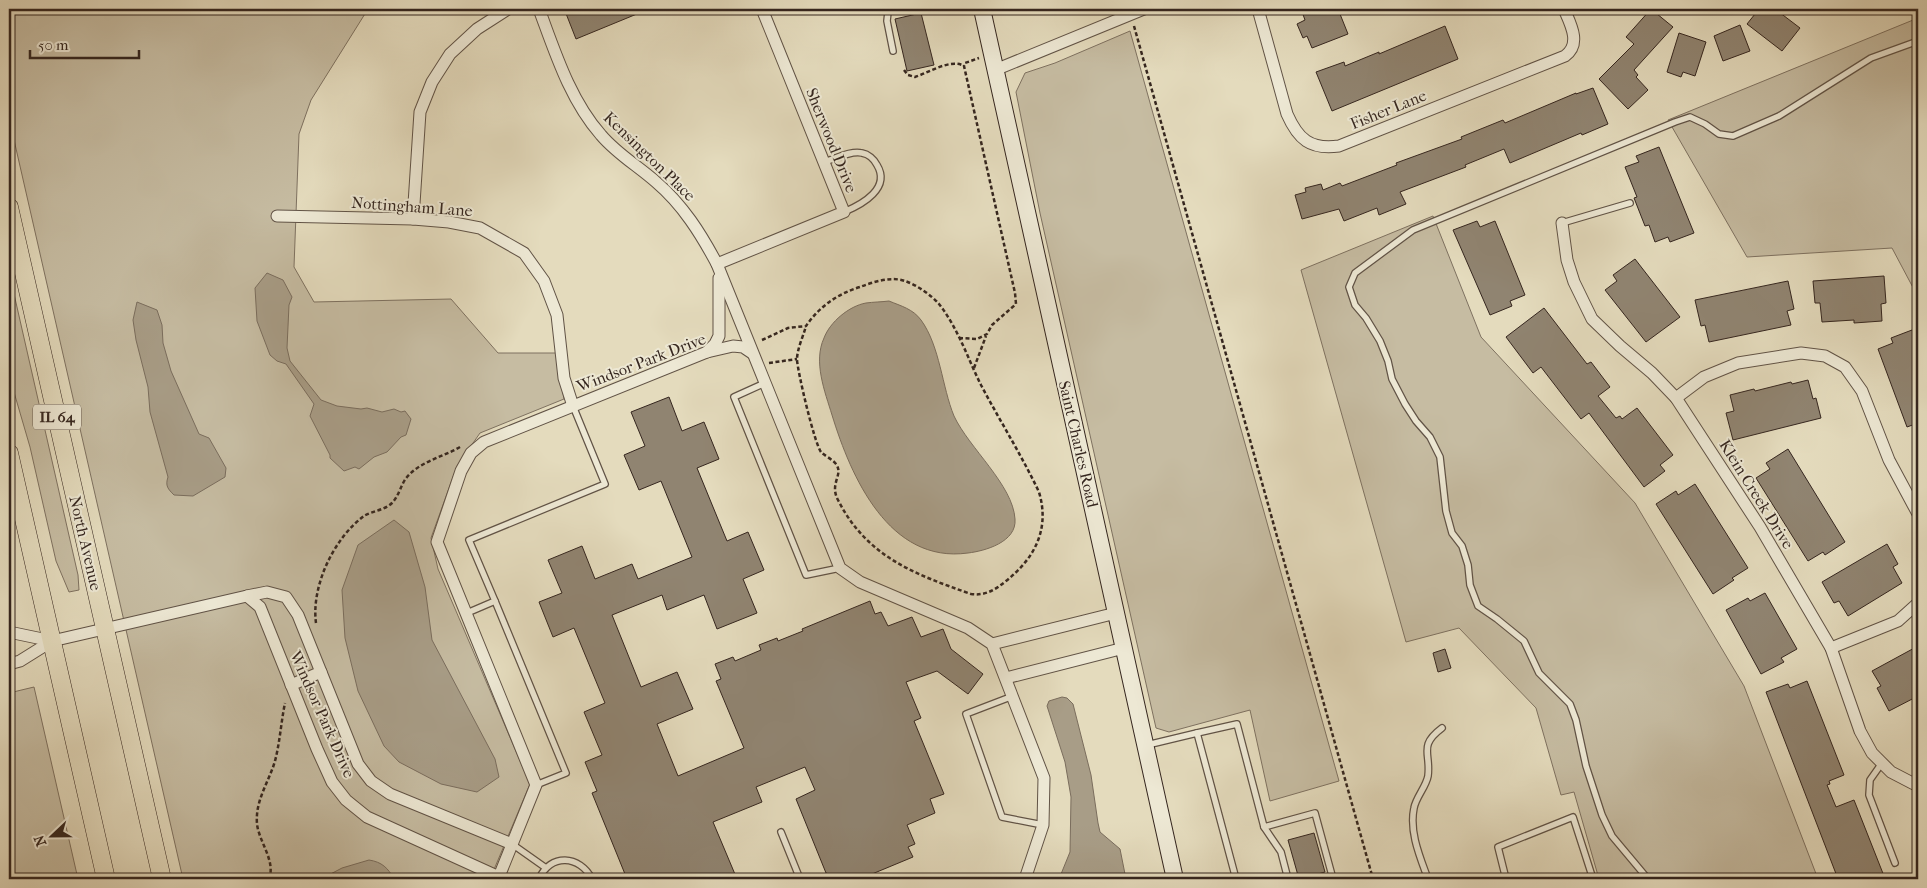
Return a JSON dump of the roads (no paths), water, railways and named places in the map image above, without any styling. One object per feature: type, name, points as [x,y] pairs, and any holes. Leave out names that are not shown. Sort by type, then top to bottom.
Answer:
[{"type":"main road","name":"North Avenue","points":[[9,206],[162,879]]},
{"type":"main road","points":[[9,453],[106,879]]},
{"type":"street","points":[[413,219],[420,112],[432,82],[450,54],[477,29],[508,9]]},
{"type":"street","name":"Kensington Place","points":[[539,9],[558,60],[581,110],[601,135],[620,154],[673,198],[693,222],[717,264],[752,353]]},
{"type":"street","name":"Sherwood Drive","points":[[717,264],[844,212],[762,9]]},
{"type":"street","name":"Saint Charles Road","points":[[982,9],[1176,879]]},
{"type":"street","points":[[995,70],[1144,9]]},
{"type":"street","name":"Fisher Lane","points":[[1258,9],[1287,114],[1293,128],[1301,138],[1311,144],[1322,147],[1339,146],[1565,56],[1571,49],[1574,38],[1564,9]]},
{"type":"street","name":"Nottingham Lane","points":[[276,216],[413,219],[449,222],[480,228],[524,253],[544,281],[557,315],[564,378],[573,406]]},
{"type":"street","name":"Klein Creek Drive","points":[[1562,223],[1567,260],[1592,319],[1652,373],[1676,398],[1760,527],[1831,648],[1860,731],[1872,753],[1891,772],[1918,786]]},
{"type":"street","points":[[707,352],[715,344],[719,336],[720,290],[717,264]]},
{"type":"street","name":"Windsor Park Drive","points":[[247,596],[260,607],[332,782],[346,800],[367,817],[501,879],[512,844],[536,785],[437,542],[462,471],[471,453],[484,442],[707,352],[733,346],[743,347],[752,353]]},
{"type":"street","points":[[752,353],[840,568],[860,582],[968,628],[992,644],[1044,778],[1043,825],[1025,879]]},
{"type":"street","points":[[1676,398],[1704,377],[1738,363],[1801,353],[1824,356],[1845,367],[1862,391],[1889,460],[1918,514]]},
{"type":"street","name":"Windsor Park Drive","points":[[52,641],[267,592],[286,597],[298,615],[358,764],[371,781],[390,794],[512,844]]},
{"type":"street","points":[[1831,648],[1898,621],[1918,603]]},
{"type":"street","points":[[992,644],[1116,614]]},
{"type":"street","points":[[9,632],[52,641]]},
{"type":"street","points":[[9,664],[20,661],[52,641]]},
{"type":"street","points":[[1006,678],[1124,648]]},
{"type":"street","points":[[291,685],[321,672]]},
{"type":"lane","points":[[893,9],[888,12],[887,21],[893,51]]},
{"type":"lane","points":[[1648,879],[1612,836],[1602,815],[1586,766],[1576,720],[1570,704],[1539,674],[1524,641],[1478,606],[1470,585],[1468,565],[1462,546],[1452,533],[1446,511],[1440,457],[1430,437],[1405,404],[1392,379],[1388,361],[1380,342],[1366,318],[1355,305],[1349,287],[1355,273],[1413,230],[1675,122],[1690,118],[1705,124],[1720,134],[1734,136],[1779,116],[1871,58],[1918,41]]},
{"type":"lane","points":[[824,162],[855,152],[862,153],[871,157],[880,171],[881,182],[878,189],[864,202],[844,212]]},
{"type":"lane","points":[[1562,223],[1630,203]]},
{"type":"lane","points":[[765,383],[734,397],[802,566],[806,575],[840,568]]},
{"type":"lane","points":[[536,785],[566,774],[469,540],[604,484],[573,406]]},
{"type":"lane","points":[[467,613],[495,601]]},
{"type":"lane","points":[[1013,695],[966,714],[1002,817],[1043,825]]},
{"type":"lane","points":[[1146,745],[1238,724],[1264,827],[1281,852],[1288,879]]},
{"type":"lane","points":[[1428,879],[1415,841],[1414,807],[1428,779],[1429,766],[1426,748],[1433,735],[1442,728]]},
{"type":"lane","points":[[1197,733],[1236,879]]},
{"type":"lane","points":[[1882,763],[1870,780],[1869,795],[1895,863]]},
{"type":"lane","points":[[1264,827],[1315,813],[1333,879]]},
{"type":"lane","points":[[1506,879],[1498,847],[1573,817],[1593,879]]},
{"type":"lane","points":[[782,832],[800,879]]},
{"type":"lane","points":[[512,844],[546,868]]},
{"type":"lane","points":[[539,879],[546,868],[560,861],[576,862],[588,872],[592,879]]}]
